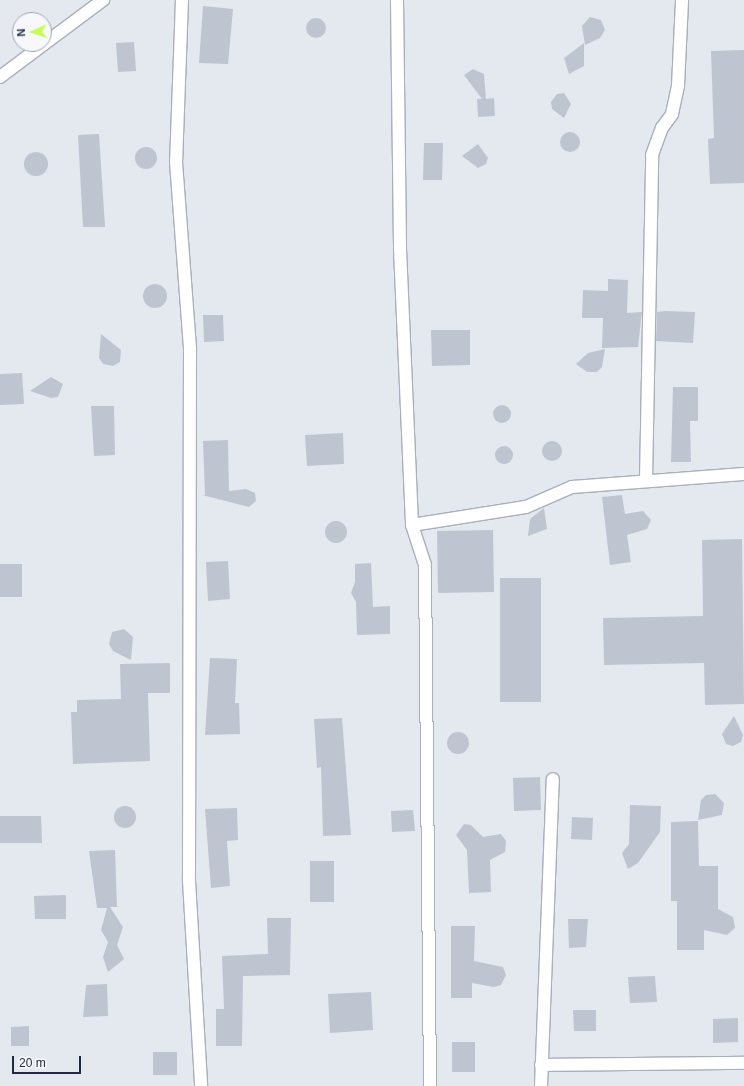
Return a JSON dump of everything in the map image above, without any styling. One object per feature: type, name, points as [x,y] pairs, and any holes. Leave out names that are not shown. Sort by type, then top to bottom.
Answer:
[{"type":"street","points":[[52,38],[102,0]]},
{"type":"street","points":[[182,0],[176,173],[190,350],[189,881],[200,1086]]},
{"type":"street","points":[[398,0],[400,249],[412,526],[425,565],[430,1086]]},
{"type":"street","points":[[646,480],[652,155],[662,128],[672,114],[678,86],[682,0]]},
{"type":"street","points":[[0,77],[33,52]]},
{"type":"street","points":[[412,526],[526,507],[572,487],[646,480],[744,474]]},
{"type":"street","points":[[541,1086],[553,779]]},
{"type":"street","points":[[541,1065],[744,1063]]},
{"type":"building","points":[[203,6],[233,9],[228,64],[199,63]]},
{"type":"building","points":[[590,17],[601,20],[605,30],[600,38],[585,45],[582,26]]},
{"type":"building","points":[[316,18],[323,21],[326,28],[323,35],[316,38],[309,35],[306,28],[309,21]]},
{"type":"building","points":[[134,42],[136,71],[118,72],[116,43]]},
{"type":"building","points":[[584,43],[584,66],[569,74],[564,58]]},
{"type":"building","points":[[744,50],[744,183],[710,184],[708,139],[714,138],[711,51]]},
{"type":"building","points":[[473,69],[484,74],[486,99],[494,98],[495,116],[478,117],[477,99],[482,99],[464,75]]},
{"type":"building","points":[[564,93],[571,104],[564,118],[552,109],[551,102],[557,94]]},
{"type":"building","points":[[570,132],[577,135],[580,142],[577,149],[570,152],[563,149],[560,142],[563,135]]},
{"type":"building","points":[[99,134],[105,227],[83,227],[78,135]]},
{"type":"building","points":[[424,143],[443,143],[442,180],[423,180]]},
{"type":"building","points":[[478,144],[488,158],[486,164],[478,168],[462,156]]},
{"type":"building","points":[[146,147],[150,148],[156,154],[156,162],[150,168],[146,169],[142,168],[136,162],[135,158],[136,154],[142,148]]},
{"type":"building","points":[[36,152],[41,153],[47,159],[47,169],[41,175],[36,176],[31,175],[25,169],[24,164],[25,159],[31,153]]},
{"type":"building","points":[[608,279],[628,280],[627,313],[642,312],[638,347],[602,348],[603,318],[582,318],[583,290],[608,291]]},
{"type":"building","points":[[155,284],[160,285],[166,291],[166,301],[160,307],[155,308],[150,307],[144,301],[143,296],[144,291],[150,285]]},
{"type":"building","points":[[657,312],[695,312],[693,343],[656,341]]},
{"type":"building","points":[[203,315],[223,315],[224,341],[204,342]]},
{"type":"building","points":[[431,330],[470,330],[470,365],[432,366]]},
{"type":"building","points":[[101,334],[121,350],[120,362],[113,366],[103,364],[99,358]]},
{"type":"building","points":[[605,349],[602,367],[597,372],[587,372],[576,364],[588,353]]},
{"type":"building","points":[[22,373],[24,404],[0,405],[0,374]]},
{"type":"building","points":[[51,377],[63,384],[58,397],[51,398],[30,391]]},
{"type":"building","points":[[673,387],[698,387],[698,421],[690,421],[691,462],[671,462]]},
{"type":"building","points":[[502,405],[508,408],[511,414],[508,420],[502,423],[496,420],[493,414],[496,408]]},
{"type":"building","points":[[91,406],[114,406],[115,455],[94,456]]},
{"type":"building","points":[[343,433],[344,464],[307,466],[305,435]]},
{"type":"building","points":[[228,440],[229,491],[246,489],[255,493],[256,501],[249,507],[202,495],[205,495],[203,441]]},
{"type":"building","points":[[552,441],[559,444],[562,451],[559,458],[552,461],[545,458],[542,451],[545,444]]},
{"type":"building","points":[[500,446],[508,446],[513,451],[511,462],[508,464],[500,464],[495,459],[495,451]]},
{"type":"building","points":[[622,495],[625,514],[643,511],[651,520],[647,529],[627,535],[631,562],[610,565],[602,497]]},
{"type":"building","points":[[544,508],[547,529],[528,536],[530,519]]},
{"type":"building","points":[[336,521],[344,524],[347,532],[344,540],[336,543],[328,540],[325,532],[328,524]]},
{"type":"building","points":[[493,530],[494,592],[438,593],[437,531]]},
{"type":"building","points":[[742,539],[744,704],[705,705],[704,663],[604,665],[603,618],[703,616],[702,540]]},
{"type":"building","points":[[228,561],[230,599],[208,601],[206,562]]},
{"type":"building","points":[[371,563],[373,607],[390,606],[390,634],[357,635],[356,602],[351,593],[355,582],[355,564]]},
{"type":"building","points":[[0,564],[22,564],[22,597],[0,597]]},
{"type":"building","points":[[500,578],[541,578],[541,702],[500,702]]},
{"type":"building","points":[[124,629],[133,637],[131,660],[113,651],[109,644],[112,632]]},
{"type":"building","points":[[210,658],[237,659],[235,703],[239,703],[240,734],[205,735]]},
{"type":"building","points":[[170,663],[170,693],[148,693],[150,761],[73,764],[71,712],[77,712],[77,700],[121,699],[120,664]]},
{"type":"building","points":[[734,716],[743,735],[741,742],[733,746],[726,744],[722,734]]},
{"type":"building","points":[[342,718],[351,835],[323,836],[321,767],[317,768],[314,719]]},
{"type":"building","points":[[458,732],[466,735],[469,743],[466,751],[458,754],[450,751],[447,743],[450,735]]},
{"type":"building","points":[[540,777],[541,810],[514,811],[513,778]]},
{"type":"building","points":[[715,794],[724,803],[722,815],[698,820],[701,800],[706,795]]},
{"type":"building","points":[[630,805],[661,806],[660,832],[638,863],[628,869],[622,853],[629,844]]},
{"type":"building","points":[[121,806],[129,806],[136,813],[136,821],[129,828],[121,828],[114,821],[114,813]]},
{"type":"building","points":[[237,808],[238,840],[227,841],[230,886],[211,888],[205,809]]},
{"type":"building","points":[[413,810],[415,831],[392,832],[391,811]]},
{"type":"building","points":[[0,816],[41,816],[42,843],[0,843]]},
{"type":"building","points":[[572,817],[593,818],[592,840],[571,839]]},
{"type":"building","points":[[698,821],[699,866],[718,866],[718,909],[733,917],[735,928],[727,935],[704,930],[704,950],[677,950],[677,901],[671,901],[671,822]]},
{"type":"building","points":[[464,824],[471,825],[483,837],[501,834],[506,841],[505,852],[490,860],[491,892],[469,893],[467,850],[456,835]]},
{"type":"building","points":[[115,850],[117,907],[110,907],[123,927],[117,945],[124,959],[108,972],[103,957],[108,942],[101,930],[107,908],[97,908],[89,851]]},
{"type":"building","points":[[310,861],[334,861],[334,902],[310,902]]},
{"type":"building","points":[[66,895],[66,919],[35,919],[34,896]]},
{"type":"building","points":[[267,918],[291,918],[290,975],[243,976],[242,1046],[216,1046],[216,1009],[224,1009],[222,956],[268,954]]},
{"type":"building","points":[[568,919],[588,919],[586,947],[569,948]]},
{"type":"building","points":[[451,926],[475,926],[474,961],[503,967],[506,975],[501,985],[494,987],[472,983],[472,998],[451,998]]},
{"type":"building","points":[[655,976],[657,1002],[630,1003],[628,977]]},
{"type":"building","points":[[107,984],[108,1016],[83,1017],[86,985]]},
{"type":"building","points":[[371,992],[373,1030],[330,1033],[328,994]]},
{"type":"building","points":[[573,1010],[596,1010],[596,1031],[574,1031]]},
{"type":"building","points":[[738,1018],[738,1042],[713,1043],[713,1019]]},
{"type":"building","points":[[29,1026],[29,1046],[11,1046],[11,1027]]},
{"type":"building","points":[[452,1042],[475,1042],[475,1072],[452,1072]]},
{"type":"building","points":[[153,1052],[177,1052],[177,1075],[153,1075]]}]
